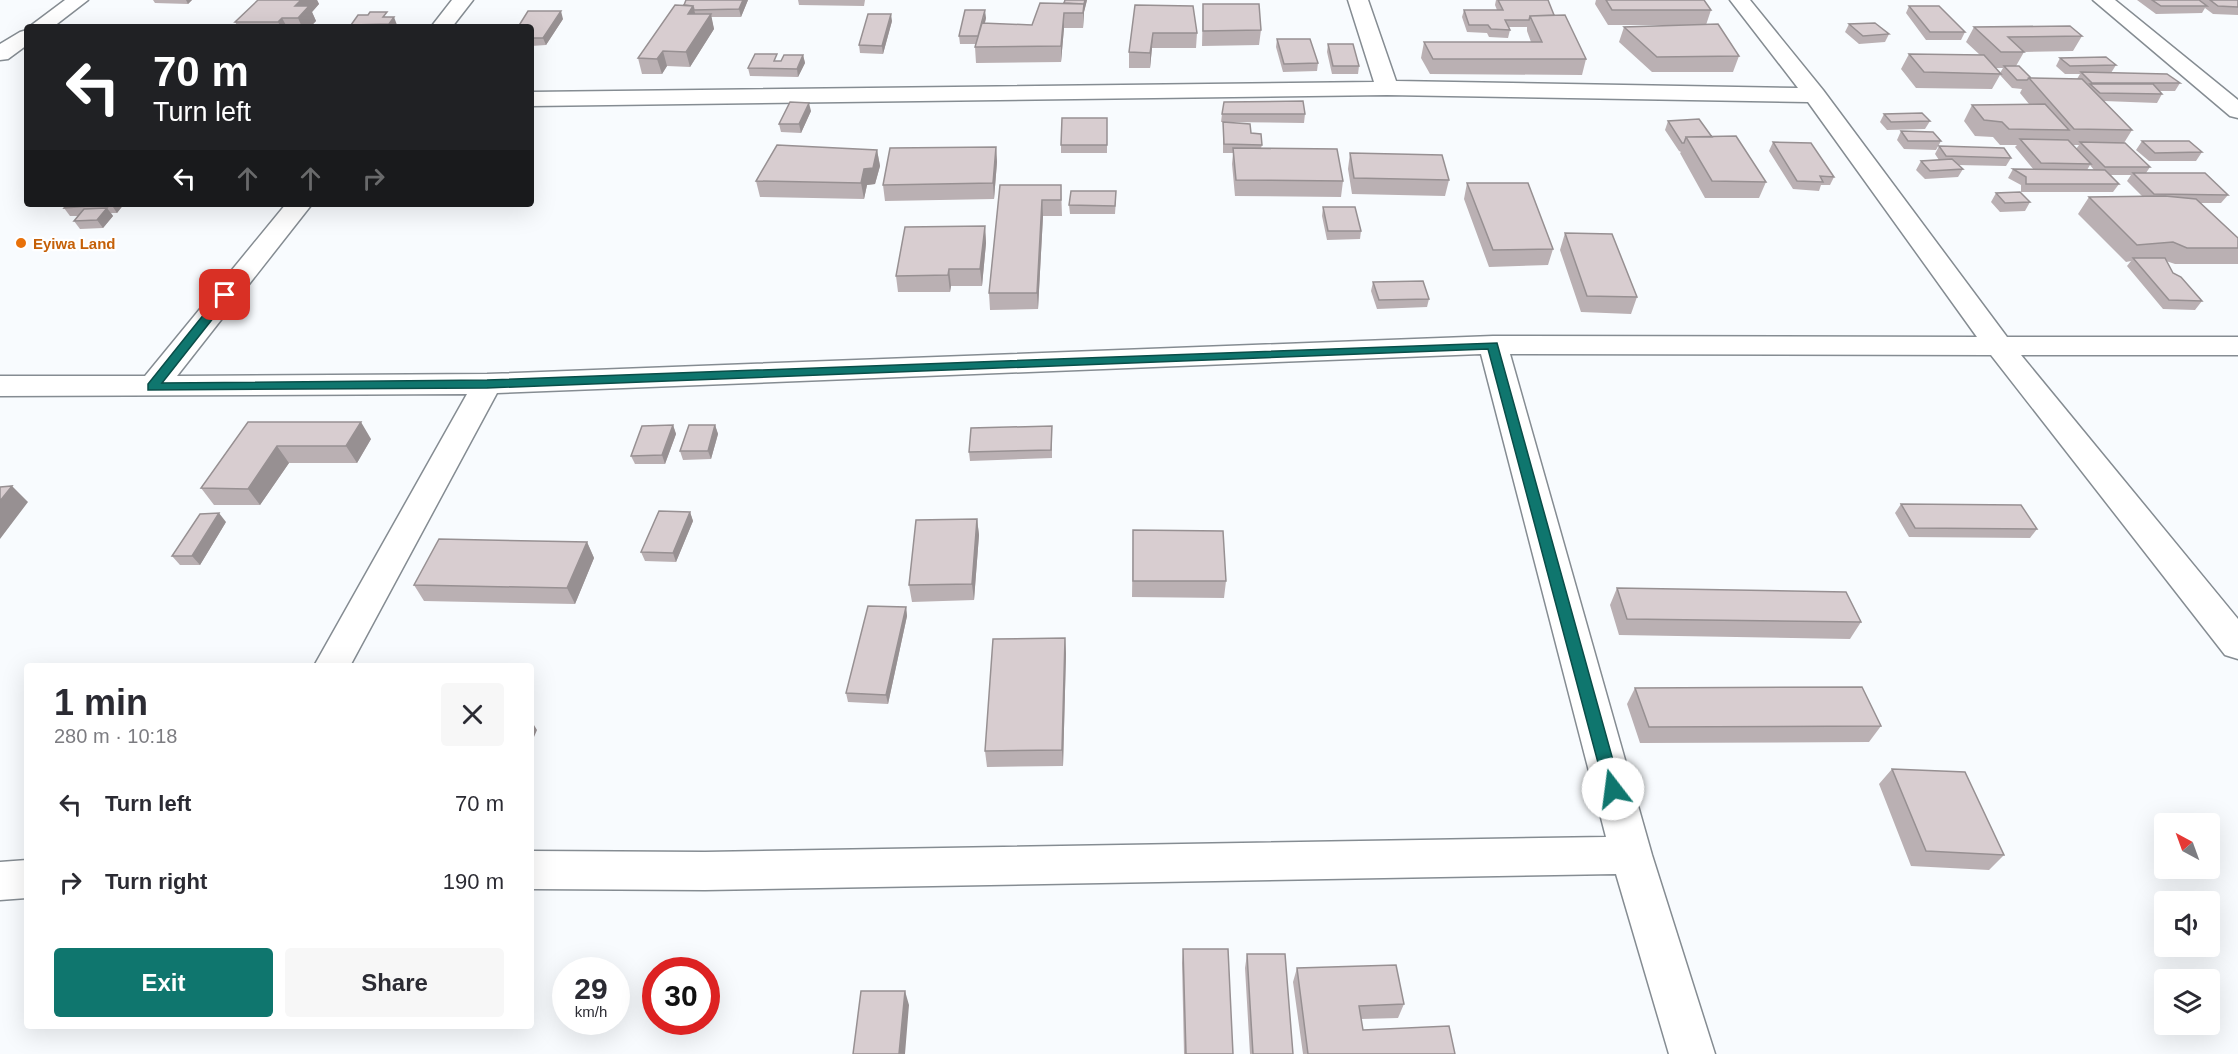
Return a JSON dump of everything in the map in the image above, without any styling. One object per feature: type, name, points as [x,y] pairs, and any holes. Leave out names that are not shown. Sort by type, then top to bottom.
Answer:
[{"type":"street","points":[[43,24],[78,0]]},
{"type":"street","points":[[443,24],[463,0]]},
{"type":"street","points":[[1358,0],[1387,88]]},
{"type":"street","points":[[1740,0],[1815,95],[1998,345],[2238,645]]},
{"type":"street","points":[[2103,0],[2238,111]]},
{"type":"street","points":[[0,54],[24,38]]},
{"type":"street","points":[[2210,87],[2238,87]]},
{"type":"street","points":[[534,99],[1387,88],[1815,95]]},
{"type":"street","points":[[152,387],[297,207]]},
{"type":"street","points":[[1493,345],[1631,855],[1692,1054]]},
{"type":"street","points":[[0,386],[487,384],[1493,345],[2238,346]]},
{"type":"street","points":[[334,663],[487,384]]},
{"type":"street","points":[[534,870],[728,871],[1631,855]]},
{"type":"street","points":[[0,881],[24,879]]},
{"type":"building","points":[[258,0],[301,0],[295,6],[309,6],[298,18],[282,18],[278,22],[235,22]]},
{"type":"building","points":[[686,0],[743,0],[739,9],[694,10],[693,6],[684,5]]},
{"type":"building","points":[[1065,0],[1085,0],[1084,4],[1064,3]]},
{"type":"building","points":[[1498,0],[1548,0],[1554,15],[1530,16],[1529,20],[1505,20],[1510,30],[1491,29],[1488,25],[1469,25],[1464,10],[1503,10]]},
{"type":"building","points":[[1606,0],[1704,0],[1711,10],[1612,10]]},
{"type":"building","points":[[2152,0],[2199,0],[2207,6],[2161,6]]},
{"type":"building","points":[[2210,0],[2238,0],[2238,7],[2218,6]]},
{"type":"building","points":[[1040,3],[1084,4],[1083,13],[1064,13],[1061,46],[975,47],[982,23],[1032,25]]},
{"type":"building","points":[[1203,4],[1259,4],[1261,30],[1203,31]]},
{"type":"building","points":[[675,5],[693,6],[688,14],[711,14],[686,52],[663,51],[657,59],[638,58]]},
{"type":"building","points":[[1135,5],[1193,6],[1197,33],[1153,33],[1150,53],[1129,52]]},
{"type":"building","points":[[1909,6],[1939,6],[1965,32],[1930,32]]},
{"type":"building","points":[[965,10],[985,10],[978,36],[959,36]]},
{"type":"building","points":[[528,11],[561,11],[543,38],[534,38],[534,24],[520,24]]},
{"type":"building","points":[[370,12],[387,12],[383,17],[394,17],[389,24],[352,24],[358,15],[368,15]]},
{"type":"building","points":[[868,14],[891,14],[882,46],[859,45]]},
{"type":"building","points":[[1565,15],[1586,59],[1433,59],[1424,42],[1542,42],[1530,16]]},
{"type":"building","points":[[1875,23],[1889,34],[1863,36],[1849,24]]},
{"type":"building","points":[[1718,24],[1739,56],[1657,57],[1624,27]]},
{"type":"building","points":[[2070,26],[2082,36],[2008,37],[2024,52],[2001,52],[1974,27]]},
{"type":"building","points":[[1277,39],[1310,39],[1318,63],[1284,64]]},
{"type":"building","points":[[1328,44],[1353,44],[1359,66],[1333,66]]},
{"type":"building","points":[[755,54],[777,54],[774,61],[781,61],[784,55],[803,55],[797,69],[748,68]]},
{"type":"building","points":[[1909,54],[1984,55],[2001,74],[1924,72]]},
{"type":"building","points":[[2106,57],[2116,65],[2070,66],[2060,58]]},
{"type":"building","points":[[2004,66],[2019,66],[2031,78],[2017,80]]},
{"type":"building","points":[[2081,72],[2167,74],[2180,83],[2092,83]]},
{"type":"building","points":[[2029,78],[2082,79],[2132,130],[2074,129]]},
{"type":"building","points":[[2090,84],[2153,84],[2162,94],[2100,93]]},
{"type":"building","points":[[1303,101],[1305,114],[1222,114],[1224,102]]},
{"type":"building","points":[[790,102],[809,103],[799,124],[779,124]]},
{"type":"building","points":[[2045,104],[2069,130],[2009,129],[2002,122],[1984,120],[1972,105]]},
{"type":"building","points":[[1922,113],[1930,121],[1891,122],[1884,114]]},
{"type":"building","points":[[1062,118],[1107,118],[1107,145],[1061,145]]},
{"type":"building","points":[[1699,119],[1712,137],[1686,137],[1684,143],[1668,121]]},
{"type":"building","points":[[1223,122],[1250,124],[1251,133],[1261,134],[1262,145],[1224,144]]},
{"type":"building","points":[[1901,131],[1933,132],[1941,141],[1908,141]]},
{"type":"building","points":[[1736,136],[1766,182],[1712,181],[1686,137]]},
{"type":"building","points":[[2020,139],[2068,140],[2091,164],[2041,163]]},
{"type":"building","points":[[2142,141],[2189,141],[2202,152],[2155,153]]},
{"type":"building","points":[[1773,142],[1811,143],[1834,177],[1820,176],[1823,182],[1797,181]]},
{"type":"building","points":[[2080,142],[2125,143],[2150,167],[2105,167]]},
{"type":"building","points":[[777,145],[877,150],[873,168],[864,169],[861,183],[756,181]]},
{"type":"building","points":[[1939,146],[2004,148],[2011,158],[1946,156]]},
{"type":"building","points":[[996,147],[993,183],[883,185],[890,148]]},
{"type":"building","points":[[1233,148],[1337,149],[1343,181],[1236,180]]},
{"type":"building","points":[[1350,153],[1442,155],[1449,180],[1354,178]]},
{"type":"building","points":[[1952,159],[1963,169],[1930,171],[1921,161]]},
{"type":"building","points":[[2013,169],[2105,170],[2119,184],[2026,184],[2026,177]]},
{"type":"building","points":[[2133,173],[2205,173],[2228,195],[2154,194]]},
{"type":"building","points":[[1467,183],[1528,183],[1553,249],[1493,250]]},
{"type":"building","points":[[1000,185],[1061,185],[1061,200],[1042,200],[1037,293],[989,293]]},
{"type":"building","points":[[1071,191],[1116,191],[1115,206],[1069,205]]},
{"type":"building","points":[[2020,192],[2030,202],[2005,203],[1996,193]]},
{"type":"building","points":[[2165,196],[2196,199],[2238,238],[2238,248],[2187,248],[2173,242],[2137,245],[2089,197]]},
{"type":"building","points":[[1323,207],[1355,207],[1361,231],[1328,231]]},
{"type":"building","points":[[107,208],[97,220],[74,221],[84,209]]},
{"type":"building","points":[[985,226],[980,269],[949,269],[948,275],[896,276],[905,227]]},
{"type":"building","points":[[1565,233],[1612,234],[1637,297],[1587,296]]},
{"type":"building","points":[[2133,258],[2165,258],[2173,273],[2181,277],[2202,301],[2169,300]]},
{"type":"building","points":[[1423,281],[1429,299],[1379,300],[1373,282]]},
{"type":"building","points":[[248,422],[361,422],[346,446],[277,446],[248,489],[201,488]]},
{"type":"building","points":[[673,425],[662,455],[631,456],[642,426]]},
{"type":"building","points":[[689,425],[715,425],[708,451],[680,451]]},
{"type":"building","points":[[1052,426],[1051,450],[969,452],[971,428]]},
{"type":"building","points":[[12,486],[0,501],[0,487]]},
{"type":"building","points":[[1901,504],[2021,505],[2037,529],[1915,528]]},
{"type":"building","points":[[659,511],[690,512],[673,553],[641,552]]},
{"type":"building","points":[[219,513],[192,556],[172,556],[200,514]]},
{"type":"building","points":[[977,519],[972,584],[909,585],[916,520]]},
{"type":"building","points":[[1133,530],[1223,531],[1226,581],[1133,581]]},
{"type":"building","points":[[439,539],[587,542],[567,588],[414,585]]},
{"type":"building","points":[[1617,588],[1846,592],[1861,622],[1627,619]]},
{"type":"building","points":[[868,606],[906,607],[886,695],[846,693]]},
{"type":"building","points":[[1065,638],[1062,750],[985,751],[993,639]]},
{"type":"building","points":[[1862,687],[1881,726],[1649,727],[1635,688]]},
{"type":"building","points":[[1892,769],[1965,772],[2004,855],[1926,851]]},
{"type":"building","points":[[1183,949],[1228,949],[1233,1054],[1186,1054]]},
{"type":"building","points":[[1247,954],[1285,954],[1293,1054],[1253,1054]]},
{"type":"building","points":[[1396,965],[1404,1004],[1359,1006],[1363,1030],[1449,1026],[1455,1054],[1308,1054],[1297,968]]},
{"type":"building","points":[[861,991],[905,991],[899,1054],[853,1054]]},
{"type":"place","name":"Eyiwa Land","points":[[21,243]]},
{"type":"route","points":[[225,295],[152,387],[487,384],[1493,345],[1613,789]]}]
